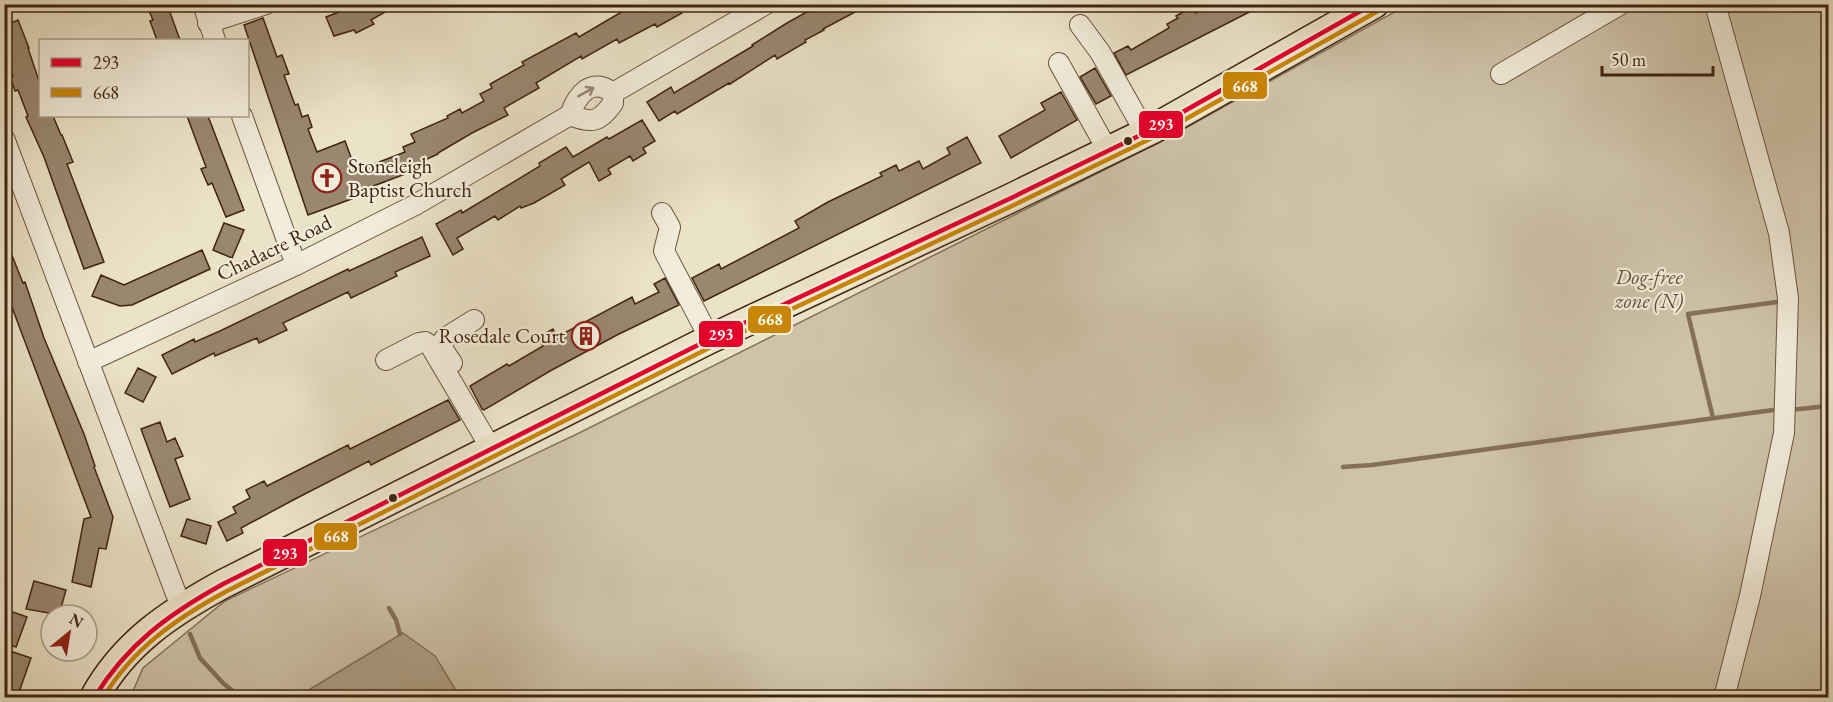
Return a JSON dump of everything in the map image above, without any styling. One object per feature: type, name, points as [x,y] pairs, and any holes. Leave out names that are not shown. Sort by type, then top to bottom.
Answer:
[{"type":"highway","points":[[94,698],[127,652],[142,636],[181,607],[223,584],[710,339],[998,204],[1145,132],[1374,4]]},
{"type":"street","points":[[208,23],[266,4]]},
{"type":"street","points":[[570,115],[590,121],[601,118],[613,103],[613,93],[765,4]]},
{"type":"street","points":[[1501,74],[1621,4]]},
{"type":"street","points":[[1715,4],[1779,233],[1788,298],[1784,433],[1750,596],[1724,698]]},
{"type":"street","points":[[1080,25],[1100,52],[1145,132]]},
{"type":"street","points":[[1059,63],[1107,151]]},
{"type":"street","name":"Chadacre Road","points":[[88,362],[296,265],[415,205],[570,115],[578,97],[585,90],[605,87],[613,93]]},
{"type":"street","points":[[242,117],[296,265]]},
{"type":"street","points":[[4,138],[181,607]]},
{"type":"street","points":[[662,213],[670,227],[664,251],[710,339]]},
{"type":"street","points":[[474,320],[445,338],[442,347],[496,448]]},
{"type":"street","points":[[386,360],[419,343],[425,342],[430,345],[496,448]]},
{"type":"green space","name":"Dog-free zone (N)","points":[[1407,5],[1828,5],[1828,697],[130,698],[143,668],[225,601],[577,434],[1164,140]]},
{"type":"shaded area","points":[[403,633],[435,656],[460,697],[441,697],[426,692],[422,698],[297,697]]},
{"type":"building","points":[[146,4],[167,4],[180,39],[157,39],[150,21],[153,20]]},
{"type":"building","points":[[341,4],[399,4],[371,20],[374,24],[356,33],[354,30],[334,36],[326,17],[344,10]]},
{"type":"building","points":[[635,4],[677,4],[682,13],[657,27],[655,24],[619,43],[617,39],[582,59],[581,56],[536,83],[539,88],[504,108],[508,115],[438,154],[403,170],[405,174],[363,190],[365,194],[308,215],[244,25],[263,18],[277,57],[282,55],[289,74],[284,75],[295,105],[298,104],[302,117],[308,115],[312,127],[308,129],[317,152],[345,141],[356,171],[405,152],[403,147],[415,142],[411,134],[448,118],[447,116],[460,109],[462,113],[484,101],[480,94],[492,88],[490,84],[524,65],[522,62],[576,33],[579,37]]},
{"type":"building","points":[[827,4],[870,4],[823,29],[777,59],[775,55],[677,114],[675,111],[659,121],[647,102],[671,87],[674,93],[787,23],[812,9],[814,12]]},
{"type":"building","points":[[1211,4],[1265,4],[1126,75],[1114,53],[1128,46],[1131,50],[1169,28],[1167,24],[1192,7],[1196,13]]},
{"type":"building","points":[[18,20],[39,81],[39,117],[53,117],[62,135],[73,162],[67,164],[104,262],[84,269],[44,157],[26,117],[28,116],[18,90],[15,91],[10,77],[13,76],[4,51],[4,26]]},
{"type":"building","points":[[1095,68],[1111,96],[1096,104],[1080,77]]},
{"type":"building","points":[[1061,92],[1077,120],[1011,158],[999,136],[1045,110],[1041,103]]},
{"type":"building","points":[[187,117],[208,117],[244,210],[226,217],[212,183],[208,185],[201,169],[206,167]]},
{"type":"building","points":[[642,120],[655,141],[643,148],[646,153],[633,161],[630,156],[608,169],[611,174],[599,181],[589,162],[561,179],[565,185],[534,203],[521,208],[520,206],[498,220],[495,216],[457,238],[463,249],[453,255],[436,224],[461,210],[462,213],[540,166],[539,163],[566,147],[573,157]]},
{"type":"building","points":[[967,137],[981,163],[704,301],[692,278],[719,264],[721,269],[799,228],[795,221],[882,176],[880,173],[896,165],[899,171],[919,161],[923,169],[950,154],[947,148]]},
{"type":"building","points":[[224,223],[244,230],[232,258],[213,250]]},
{"type":"building","points":[[422,237],[430,256],[395,272],[397,276],[351,298],[348,292],[283,323],[287,330],[259,343],[257,338],[215,356],[214,353],[172,374],[162,355],[194,339],[195,342],[220,331],[348,269],[349,271]]},
{"type":"building","points":[[5,238],[23,283],[25,282],[44,338],[84,434],[113,517],[106,549],[99,548],[91,587],[72,582],[84,519],[91,517],[4,286]]},
{"type":"building","points":[[202,250],[210,269],[132,305],[120,306],[92,296],[101,275],[124,285]]},
{"type":"building","points":[[665,278],[679,305],[617,335],[484,410],[482,409],[470,386],[543,346],[538,337],[553,329],[557,337],[632,297],[635,304],[659,292],[654,284]]},
{"type":"building","points":[[138,368],[156,377],[143,402],[125,393]]},
{"type":"building","points":[[448,400],[460,420],[371,465],[369,461],[297,498],[241,528],[243,533],[227,541],[218,522],[236,513],[233,507],[250,498],[246,490],[264,481],[267,486],[348,445],[350,449]]},
{"type":"building","points":[[160,422],[167,442],[175,438],[183,456],[175,459],[190,499],[170,507],[141,429]]},
{"type":"building","points":[[187,519],[211,526],[206,544],[181,536]]},
{"type":"building","points":[[34,581],[66,590],[62,603],[39,603],[39,611],[26,609]]},
{"type":"building","points":[[4,609],[27,617],[16,647],[4,643]]},
{"type":"building","points":[[4,649],[31,658],[19,692],[4,687]]},
{"type":"waterway","points":[[1713,418],[1688,314],[1777,302]]},
{"type":"waterway","points":[[1790,410],[1828,406]]},
{"type":"waterway","points":[[1343,467],[1372,465],[1773,410]]},
{"type":"waterway","points":[[389,608],[400,634]]},
{"type":"waterway","points":[[190,634],[200,658],[223,683],[241,698]]},
{"type":"transit line","name":"293","points":[[94,698],[120,662],[135,646],[167,619],[223,584],[710,339],[1151,130],[1373,4]]},
{"type":"transit line","name":"668","points":[[103,698],[115,680],[142,649],[191,612],[227,591],[713,346],[1154,137],[1378,11]]},
{"type":"place","name":"Stoneleigh Baptist Church","points":[[327,178]]},
{"type":"place","name":"Rosedale Court","points":[[586,336]]}]
